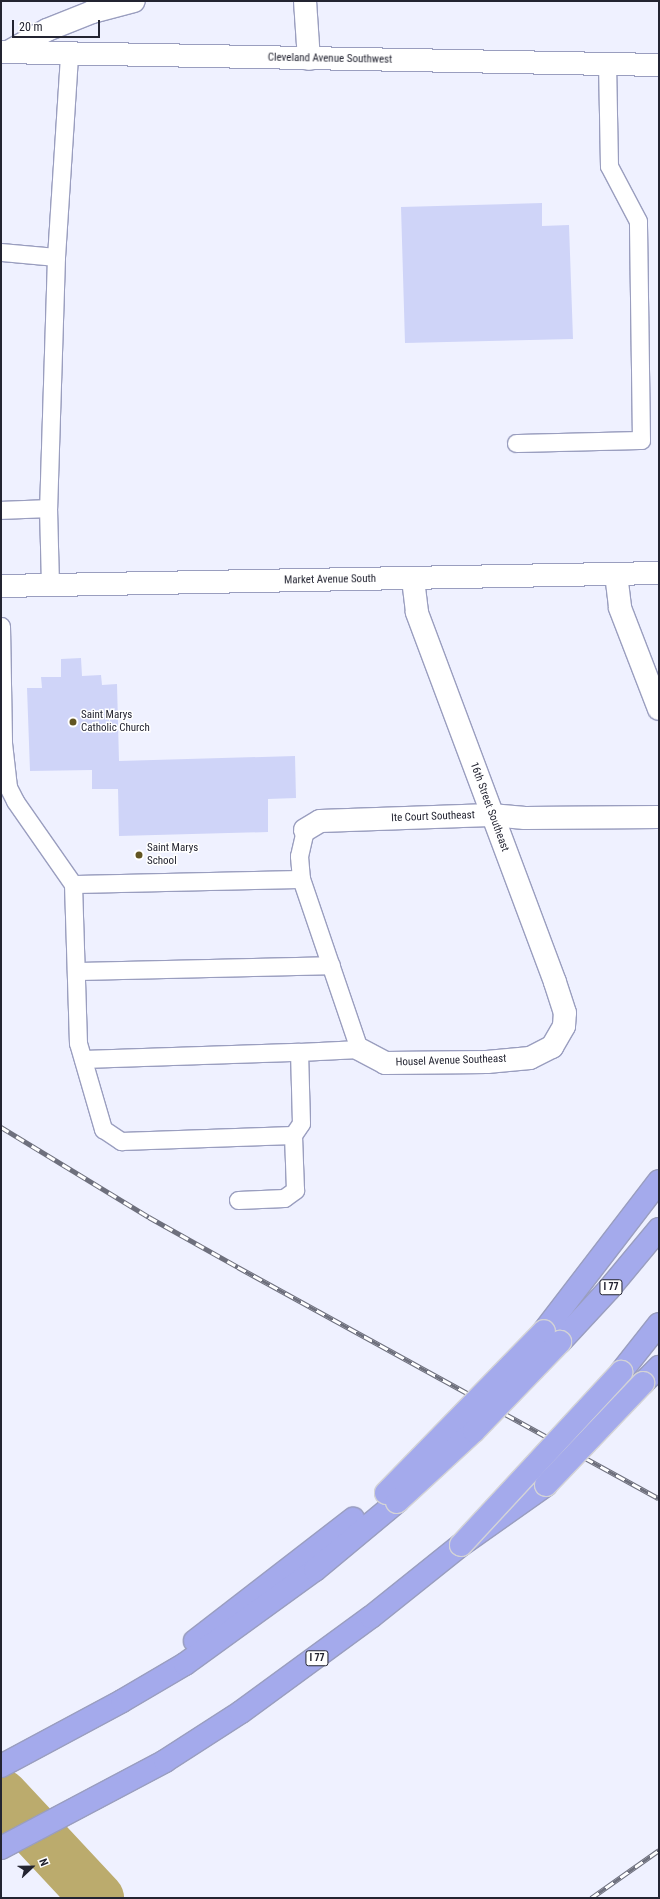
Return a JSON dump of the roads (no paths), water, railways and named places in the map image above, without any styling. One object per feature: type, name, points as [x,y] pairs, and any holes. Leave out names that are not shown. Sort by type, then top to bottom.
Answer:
[{"type":"highway","points":[[552,1337],[659,1181]]},
{"type":"highway","name":"I 77","points":[[1,1766],[122,1701],[185,1664],[315,1570],[391,1498],[474,1431],[552,1337],[609,1289],[659,1229]]},
{"type":"highway","name":"I 77","points":[[1,1848],[165,1761],[304,1668],[461,1545],[621,1372],[659,1324]]},
{"type":"highway","points":[[461,1545],[546,1485],[659,1367]]},
{"type":"street","points":[[4,52],[47,30],[85,14],[134,1]]},
{"type":"street","points":[[305,1],[309,59]]},
{"type":"street","name":"Cleveland Avenue Southwest","points":[[4,52],[659,65]]},
{"type":"street","name":"Market Avenue South","points":[[1,586],[659,573]]},
{"type":"street","points":[[616,574],[620,608],[659,710]]},
{"type":"street","name":"16th Street Southeast","points":[[413,578],[417,612],[491,815],[555,982],[565,1013],[562,1034]]},
{"type":"street","name":"Ite Court Southeast","points":[[304,830],[320,821],[491,815],[524,818],[659,817]]},
{"type":"street","name":"Housel Avenue Southeast","points":[[359,1049],[385,1063],[487,1062],[541,1054],[552,1048],[562,1034]]},
{"type":"lane","points":[[50,585],[48,508],[56,257],[69,54]]},
{"type":"lane","points":[[516,443],[641,440],[638,221],[609,166],[607,64]]},
{"type":"lane","points":[[1,252],[56,257]]},
{"type":"lane","points":[[1,510],[48,508]]},
{"type":"lane","points":[[1,626],[3,743],[8,786],[15,801],[73,884],[78,1043],[103,1129],[121,1141],[293,1135]]},
{"type":"lane","points":[[83,1059],[359,1049],[302,879],[299,856],[304,830]]},
{"type":"lane","points":[[73,884],[302,879]]},
{"type":"lane","points":[[76,971],[331,965]]},
{"type":"lane","points":[[238,1200],[284,1198],[295,1190],[293,1135],[301,1123],[299,1052]]},
{"type":"waterway","points":[[1,1795],[97,1898]]},
{"type":"railway","points":[[1,1127],[149,1217],[659,1498]]},
{"type":"railway","points":[[591,1898],[659,1850]]},
{"type":"place","name":"Saint Marys Catholic Church","points":[[73,722]]},
{"type":"place","name":"Saint Marys School","points":[[139,855]]}]
